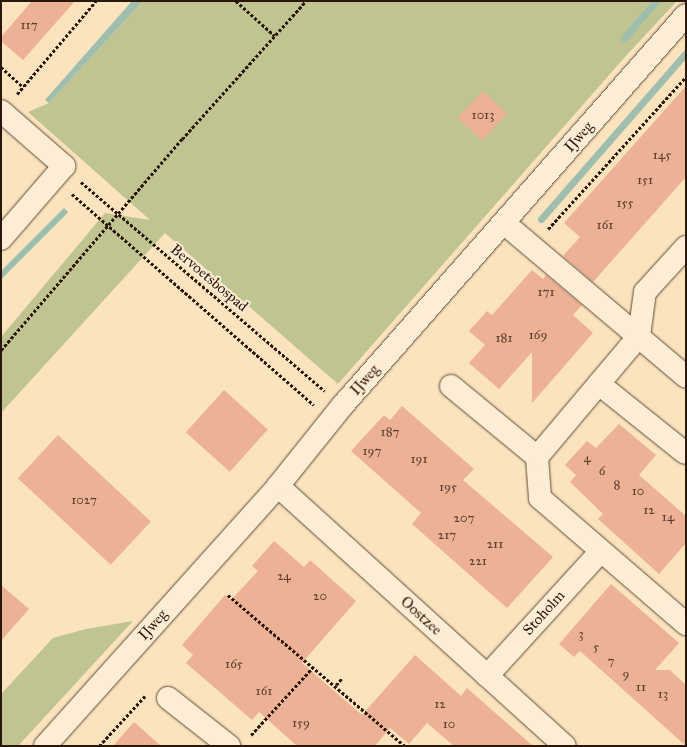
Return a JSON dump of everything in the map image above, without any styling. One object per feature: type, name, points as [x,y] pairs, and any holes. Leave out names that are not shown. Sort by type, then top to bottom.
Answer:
[{"type":"street","name":"IJweg","points":[[45,746],[278,486],[337,412],[686,15]]},
{"type":"street","points":[[1,239],[59,172],[2,111]]},
{"type":"street","points":[[504,222],[686,377]]},
{"type":"street","points":[[686,247],[646,292],[639,336],[537,457],[540,498],[686,624]]},
{"type":"street","points":[[599,384],[685,453]]},
{"type":"street","points":[[451,386],[537,457]]},
{"type":"street","name":"Oostzee","points":[[278,486],[565,746]]},
{"type":"street","name":"Stoholm","points":[[487,676],[601,551]]},
{"type":"street","points":[[168,698],[237,743]]},
{"type":"path","points":[[2,111],[96,1]]},
{"type":"path","points":[[236,1],[275,36]]},
{"type":"path","points":[[1,350],[107,225],[306,1]]},
{"type":"path","points":[[1,67],[23,87]]},
{"type":"path","points":[[533,247],[686,77]]},
{"type":"path","points":[[59,172],[107,225],[337,412]]},
{"type":"path","name":"Bervoetsbospad","points":[[59,172],[116,215],[337,412]]},
{"type":"path","points":[[228,595],[336,685],[405,746]]},
{"type":"path","points":[[237,743],[313,666]]},
{"type":"path","points":[[336,685],[342,678]]},
{"type":"path","points":[[99,746],[154,686],[168,698]]},
{"type":"green space","points":[[143,1],[677,1],[624,58],[338,384],[165,233],[1,413],[1,337],[105,213],[150,220],[28,112],[49,103]]},
{"type":"green space","points":[[133,621],[18,746],[1,746],[1,694],[53,638],[86,629]]},
{"type":"shaded area","points":[[132,1],[143,1],[49,103],[45,100]]},
{"type":"shaded area","points":[[64,208],[68,212],[1,279],[1,271]]},
{"type":"building","points":[[32,1],[75,1],[23,60],[1,41],[1,37]]},
{"type":"building","points":[[686,86],[686,177],[593,282],[563,256],[580,237],[564,223]]},
{"type":"building","points":[[483,91],[507,114],[482,141],[458,118]]},
{"type":"building","points":[[532,270],[543,279],[546,275],[582,305],[573,315],[593,333],[532,403],[532,352],[499,389],[469,363],[485,345],[469,331],[487,311],[492,315]]},
{"type":"building","points":[[224,390],[268,429],[230,472],[186,432]]},
{"type":"building","points":[[402,406],[474,469],[463,480],[553,557],[507,608],[412,524],[421,513],[351,451],[384,415],[390,420]]},
{"type":"building","points":[[619,424],[656,455],[639,475],[686,516],[686,543],[659,574],[598,519],[603,514],[570,482],[576,475],[565,465],[587,441],[596,448]]},
{"type":"building","points":[[58,435],[151,522],[111,565],[18,478]]},
{"type":"building","points":[[274,541],[304,567],[310,560],[356,601],[302,663],[362,715],[415,655],[461,696],[467,688],[533,746],[454,746],[427,723],[409,744],[390,728],[375,746],[297,746],[259,712],[252,720],[186,663],[193,655],[182,645],[225,595],[231,600],[258,571],[252,566]]},
{"type":"building","points":[[611,584],[679,643],[655,670],[670,670],[686,685],[686,746],[580,651],[574,657],[559,644]]},
{"type":"building","points":[[1,585],[29,609],[1,641]]},
{"type":"building","points":[[134,722],[161,746],[113,746]]},
{"type":"waterway","points":[[624,38],[656,1]]},
{"type":"waterway","points":[[541,219],[686,53]]}]
